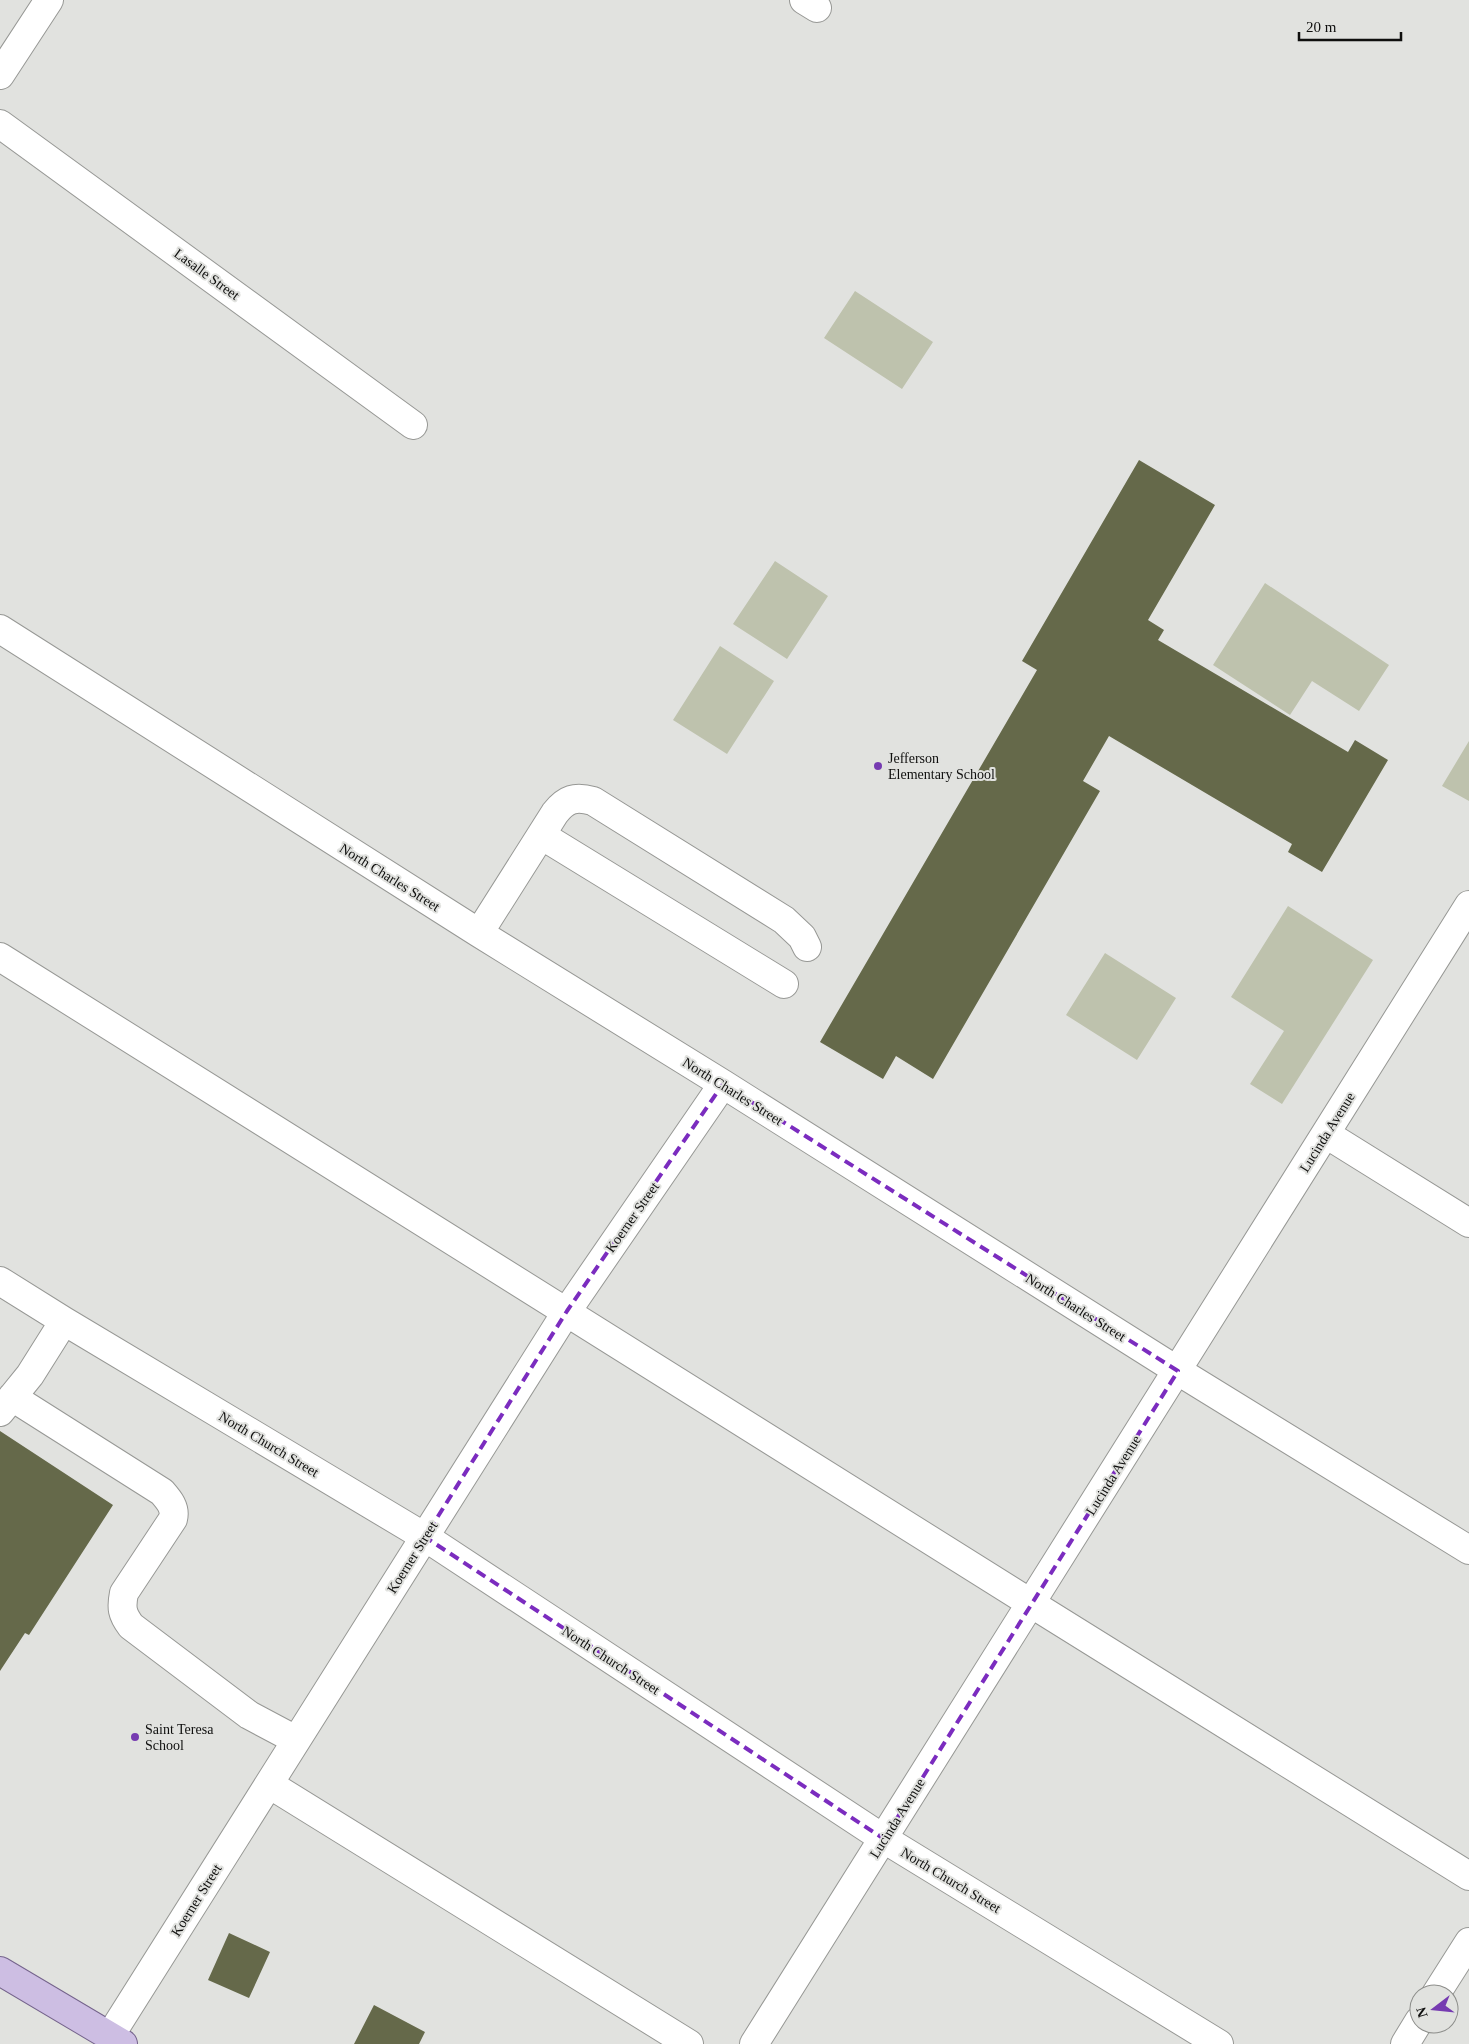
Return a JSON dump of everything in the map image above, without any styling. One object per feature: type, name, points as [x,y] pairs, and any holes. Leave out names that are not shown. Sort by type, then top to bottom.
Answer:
[{"type":"main road","points":[[0,1971],[117,2040]]},
{"type":"street","points":[[0,75],[49,0]]},
{"type":"street","name":"Lasalle Street","points":[[0,124],[413,425]]},
{"type":"street","name":"North Charles Street","points":[[0,629],[479,933],[723,1084],[1178,1371],[1469,1550]]},
{"type":"street","points":[[479,933],[554,813],[567,800],[582,798],[592,801],[784,920],[802,937],[807,947]]},
{"type":"street","points":[[541,835],[784,984]]},
{"type":"street","name":"Lucinda Avenue","points":[[754,2044],[1032,1604],[1469,905]]},
{"type":"street","points":[[0,957],[1469,1876]]},
{"type":"street","name":"Koerner Street","points":[[117,2040],[296,1740],[567,1311],[723,1084]]},
{"type":"street","points":[[1326,1134],[1469,1223]]},
{"type":"street","name":"North Church Street","points":[[0,1281],[424,1537],[884,1839],[1219,2044]]},
{"type":"street","points":[[64,1321],[30,1375],[6,1404],[162,1492],[171,1503],[174,1513],[173,1519],[124,1593],[121,1607],[124,1617],[131,1626],[249,1715],[296,1740]]},
{"type":"street","points":[[269,1784],[689,2044]]},
{"type":"street","points":[[1442,1984],[1469,1942]]},
{"type":"highlighted area","points":[[723,1084],[1178,1371],[884,1839],[425,1537],[567,1311]]},
{"type":"green space","points":[[855,291],[933,342],[902,389],[824,338]]},
{"type":"green space","points":[[775,561],[828,596],[787,659],[733,624]]},
{"type":"green space","points":[[1265,583],[1389,665],[1359,711],[1312,681],[1290,715],[1213,665]]},
{"type":"green space","points":[[720,646],[774,681],[727,754],[673,720]]},
{"type":"green space","points":[[1469,741],[1469,801],[1442,786]]},
{"type":"green space","points":[[1288,906],[1373,960],[1282,1104],[1250,1084],[1284,1031],[1231,997]]},
{"type":"green space","points":[[1105,953],[1176,998],[1137,1060],[1066,1015]]},
{"type":"building","name":"Jefferson Elementary School","points":[[1139,460],[1215,505],[1148,620],[1164,630],[1158,640],[1348,752],[1355,740],[1388,760],[1322,872],[1288,852],[1292,844],[1109,736],[1083,781],[1100,791],[933,1079],[896,1056],[883,1079],[820,1042],[1037,670],[1022,661]]},
{"type":"building","points":[[0,1431],[113,1505],[29,1635],[25,1633],[0,1671]]},
{"type":"building","points":[[229,1933],[270,1952],[249,1998],[208,1980]]},
{"type":"building","points":[[374,2005],[425,2032],[419,2044],[354,2044]]},
{"type":"place","name":"Jefferson Elementary School","points":[[878,766]]},
{"type":"place","name":"Saint Teresa School","points":[[135,1737]]}]
